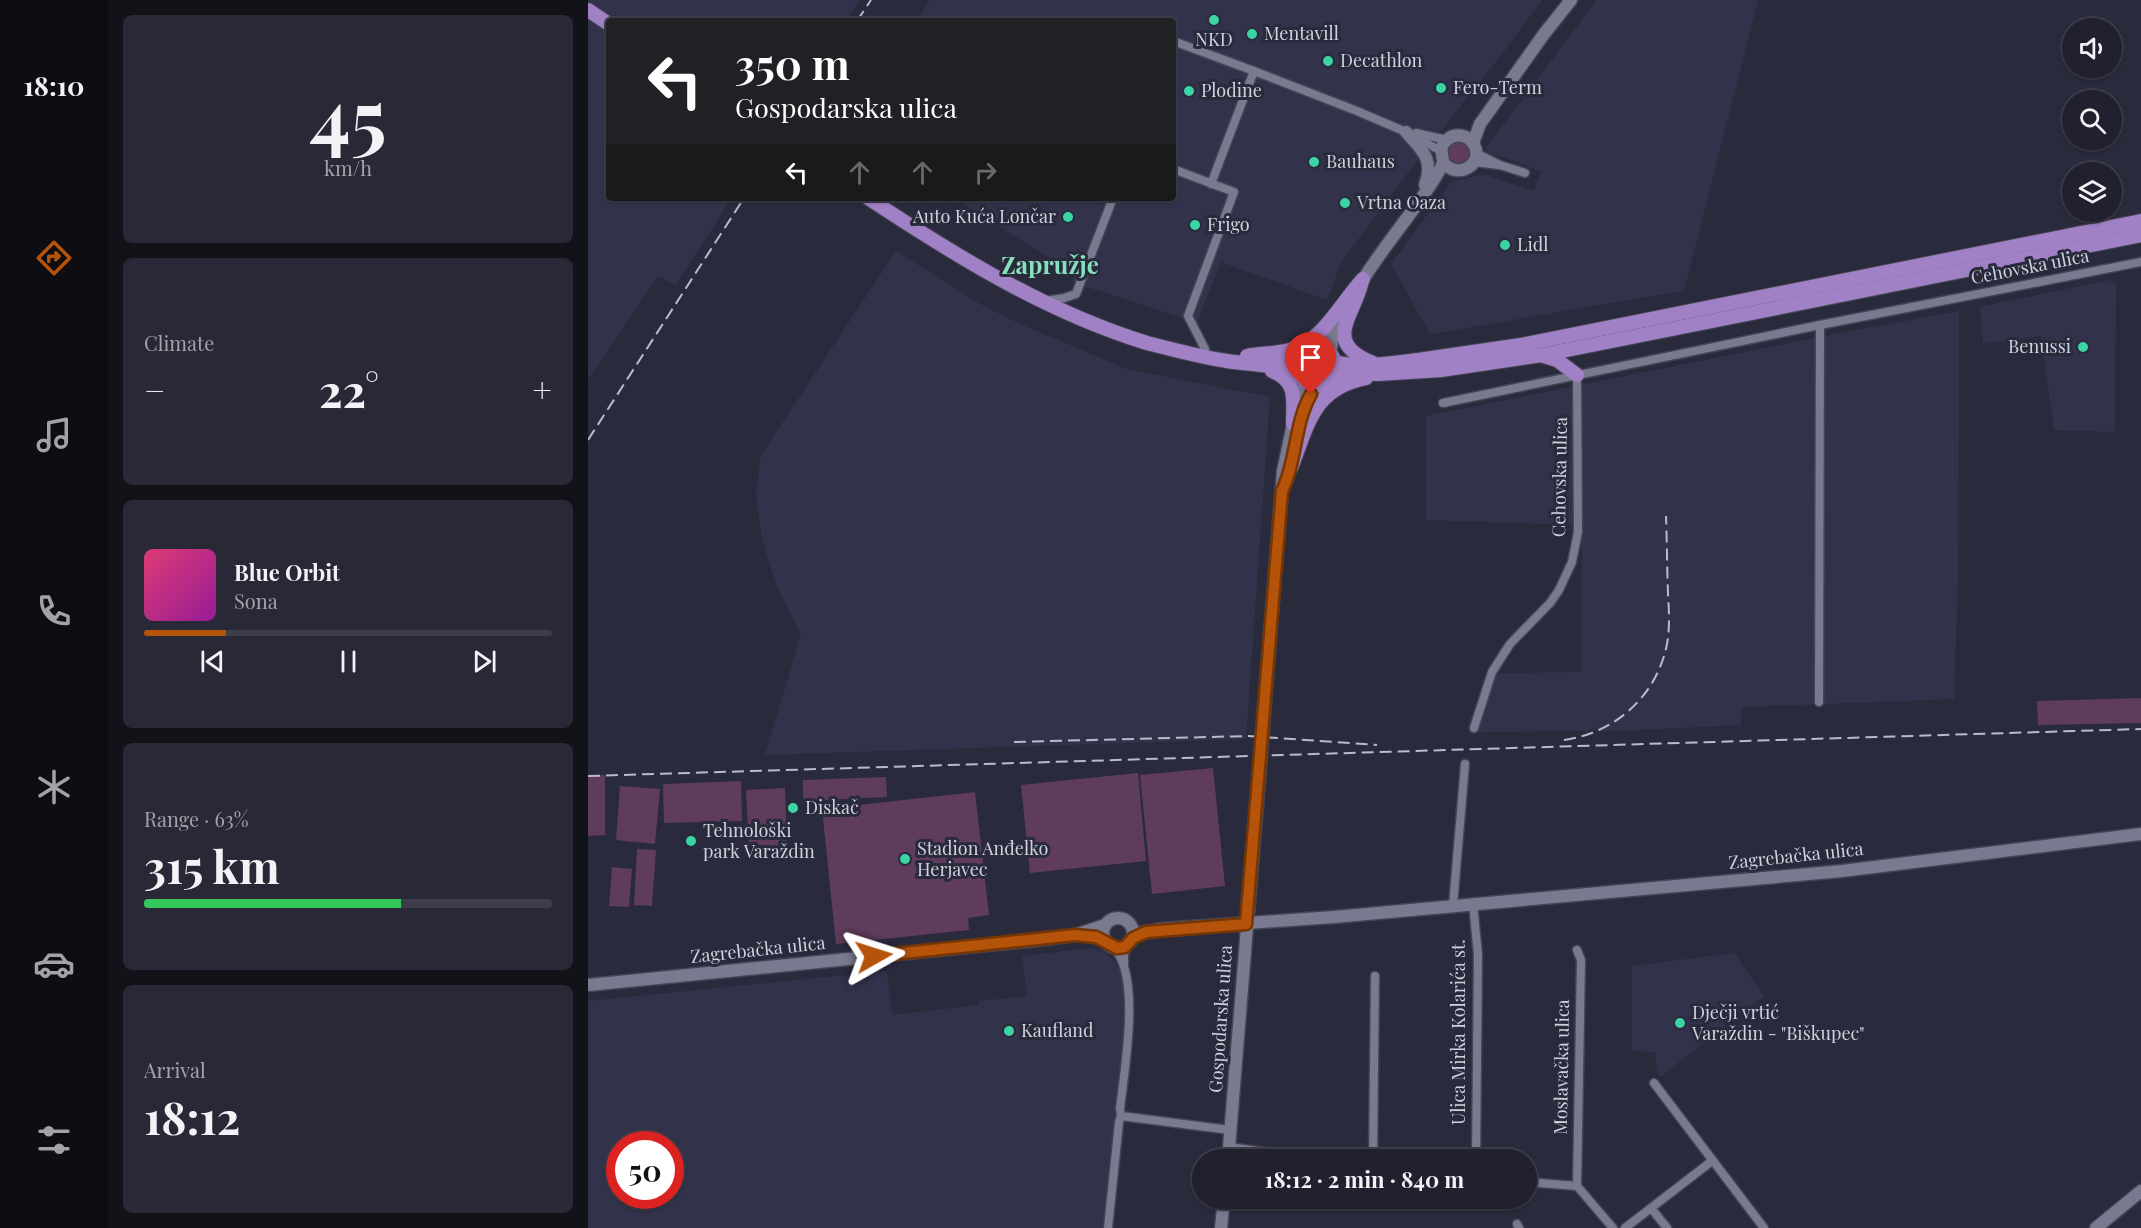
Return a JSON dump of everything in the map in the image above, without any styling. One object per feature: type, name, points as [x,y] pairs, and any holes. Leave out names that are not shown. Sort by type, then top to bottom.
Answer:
[{"type":"main road","points":[[1446,155],[1464,170],[1480,124],[1571,0]]},
{"type":"main road","points":[[588,10],[606,22]]},
{"type":"main road","points":[[1407,132],[1423,150],[1428,160],[1429,173],[1420,202]]},
{"type":"main road","points":[[1302,378],[1298,360],[1304,351],[1315,347],[1327,336],[1363,279],[1420,202],[1446,155],[1452,136],[1472,148]]},
{"type":"main road","points":[[872,201],[971,264],[1042,302],[1124,334],[1178,351],[1252,360],[1298,360]]},
{"type":"main road","points":[[1282,491],[1307,422],[1317,405],[1344,384],[1378,369],[1554,339],[2141,221]]},
{"type":"main road","points":[[1332,363],[1378,369],[1441,370],[1542,355],[2141,235]]},
{"type":"main road","points":[[1252,360],[1304,344],[1330,322],[1347,296],[1363,279]]},
{"type":"main road","points":[[1363,279],[1358,298],[1349,313],[1344,340],[1355,355],[1378,369]]},
{"type":"main road","points":[[1291,468],[1305,408],[1311,394],[1330,378],[1333,338],[1351,298]]},
{"type":"main road","points":[[1124,334],[1284,368],[1310,384],[1322,384]]},
{"type":"main road","points":[[1315,347],[1326,350],[1332,363]]},
{"type":"main road","points":[[1542,355],[1557,360],[1577,375]]},
{"type":"main road","points":[[1252,360],[1278,373],[1289,383],[1293,393],[1293,424]]},
{"type":"main road","name":"Gospodarska ulica","points":[[1228,1149],[1282,491],[1286,453],[1302,378]]},
{"type":"main road","name":"Zagrebačka ulica","points":[[588,985],[1075,935],[1096,937],[1121,948],[1141,933],[1163,929],[1246,924],[1842,871],[2141,834]]},
{"type":"main road","name":"Zagrebačka ulica","points":[[1075,935],[1105,925],[1116,918],[1140,926],[1163,929]]},
{"type":"main road","points":[[1128,922],[1133,929],[1131,941]]},
{"type":"main road","points":[[1105,925],[1103,933],[1109,944]]},
{"type":"main road","points":[[2096,1228],[2141,1191]]},
{"type":"main road","points":[[1221,1228],[1223,1209]]},
{"type":"street","points":[[1176,42],[1407,132],[1446,155]]},
{"type":"street","points":[[1211,184],[1254,71]]},
{"type":"street","points":[[1472,148],[1500,165],[1525,173]]},
{"type":"street","points":[[1176,170],[1234,192],[1188,316],[1205,350]]},
{"type":"street","points":[[1042,302],[1076,294],[1112,201]]},
{"type":"street","name":"Cehovska ulica","points":[[1443,403],[1820,325],[2141,262]]},
{"type":"street","points":[[1819,702],[1820,325]]},
{"type":"street","name":"Cehovska ulica","points":[[1474,728],[1492,672],[1510,644],[1550,603],[1572,562],[1578,532],[1577,375]]},
{"type":"street","points":[[1453,906],[1465,764]]},
{"type":"street","name":"Ulica Mirka Kolarića st.","points":[[1473,904],[1478,955],[1476,1149]]},
{"type":"street","points":[[1123,966],[1124,954],[1131,941]]},
{"type":"street","points":[[1108,1228],[1130,1011],[1123,966],[1119,955],[1109,944]]},
{"type":"street","name":"Moslavačka ulica","points":[[1577,950],[1581,960],[1577,1185]]},
{"type":"street","points":[[1373,1149],[1375,976]]},
{"type":"street","points":[[1654,1083],[1764,1228]]},
{"type":"street","points":[[1121,1116],[1230,1130]]},
{"type":"street","points":[[1624,1228],[1712,1161]]},
{"type":"street","points":[[1537,1183],[1577,1185],[1613,1228]]},
{"type":"street","points":[[1651,1208],[1667,1228]]},
{"type":"shaded area","points":[[588,0],[859,0],[848,18],[606,18],[606,201],[730,201],[675,286],[658,276],[588,380]]},
{"type":"shaded area","points":[[930,0],[1542,0],[1342,261],[1327,300],[1221,262],[1197,323],[1072,282],[1076,271],[1036,250],[959,201],[1176,201],[1176,18],[919,18]]},
{"type":"shaded area","points":[[1597,0],[1758,0],[1684,291],[1430,334],[1391,264],[1452,181],[1484,174],[1534,191],[1541,171],[1490,153],[1485,149]]},
{"type":"shaded area","points":[[1464,141],[1471,152],[1469,160],[1459,166],[1448,161],[1446,149],[1451,142]]},
{"type":"shaded area","points":[[896,251],[980,304],[1020,324],[1127,369],[1270,397],[1246,739],[765,755],[801,634],[777,587],[762,540],[756,494],[761,455]]},
{"type":"shaded area","points":[[2109,280],[2116,285],[2115,432],[2054,430],[2041,336],[1983,344],[1980,307]]},
{"type":"shaded area","points":[[1959,311],[1958,580],[1954,699],[1742,707],[1741,725],[1598,732],[1596,727],[1585,731],[1477,732],[1493,681],[1498,673],[1581,672],[1582,525],[1426,520],[1426,416]]},
{"type":"shaded area","points":[[1316,353],[1326,357],[1330,367],[1326,377],[1316,381],[1306,377],[1302,367],[1306,357]]},
{"type":"shaded area","points":[[2141,698],[2141,723],[2038,725],[2037,701]]},
{"type":"shaded area","points":[[1213,768],[1225,886],[1152,894],[1140,775]]},
{"type":"shaded area","points":[[1138,773],[1146,861],[1030,873],[1021,785]]},
{"type":"shaded area","points":[[605,775],[605,835],[588,836],[588,776]]},
{"type":"shaded area","points":[[886,777],[887,797],[803,801],[803,780]]},
{"type":"shaded area","points":[[741,781],[742,821],[664,823],[663,784]]},
{"type":"shaded area","points":[[620,786],[660,789],[655,844],[616,840]]},
{"type":"shaded area","points":[[785,788],[787,848],[749,849],[746,790]]},
{"type":"shaded area","name":"Stadion Anđelko Herjavec","points":[[975,792],[989,915],[968,918],[969,930],[836,944],[822,809]]},
{"type":"shaded area","points":[[637,849],[656,850],[652,906],[634,905]]},
{"type":"shaded area","points":[[612,867],[632,869],[629,907],[609,906]]},
{"type":"shaded area","points":[[1093,948],[1104,951],[1121,973],[1127,1004],[1104,1228],[588,1228],[588,1001],[887,971],[892,1015],[979,1005],[979,1001],[1027,996],[1022,956]]},
{"type":"shaded area","name":"Dječji vrtić Varaždin - \"Biškupec\"","points":[[1734,953],[1764,996],[1660,1077],[1655,1052],[1632,1051],[1632,966]]},
{"type":"railway","points":[[859,18],[871,0]]},
{"type":"railway","points":[[588,440],[742,201]]},
{"type":"railway","points":[[1564,740],[1583,736],[1617,720],[1644,695],[1654,680],[1667,644],[1669,625],[1666,516]]},
{"type":"railway","points":[[588,776],[2141,729]]},
{"type":"railway","points":[[1014,742],[1248,736],[1377,745]]},
{"type":"place","name":"NKD","points":[[1214,20]]},
{"type":"place","name":"Mentavill","points":[[1252,34]]},
{"type":"place","name":"Decathlon","points":[[1328,61]]},
{"type":"place","name":"Fero-Term","points":[[1441,88]]},
{"type":"place","name":"Plodine","points":[[1189,91]]},
{"type":"place","name":"Bauhaus","points":[[1314,162]]},
{"type":"place","name":"Vrtna Oaza","points":[[1345,203]]},
{"type":"place","name":"Auto Kuća Lončar","points":[[1068,217]]},
{"type":"place","name":"Frigo","points":[[1195,225]]},
{"type":"place","name":"Lidl","points":[[1505,245]]},
{"type":"place","name":"Benussi","points":[[2083,347]]},
{"type":"place","name":"Diskač","points":[[793,808]]},
{"type":"place","name":"Tehnološki park Varaždin","points":[[691,841]]},
{"type":"place","name":"Stadion Anđelko Herjavec","points":[[905,859]]},
{"type":"place","name":"Dječji vrtić Varaždin - \"Biškupec\"","points":[[1680,1023]]},
{"type":"place","name":"Kaufland","points":[[1009,1031]]},
{"type":"district","name":"Zapružje","points":[[1050,266]]},
{"type":"route","points":[[874,956],[1075,935],[1096,937],[1117,948],[1125,947],[1137,935],[1146,932],[1246,924],[1282,491],[1291,468],[1305,408],[1311,394]]}]
